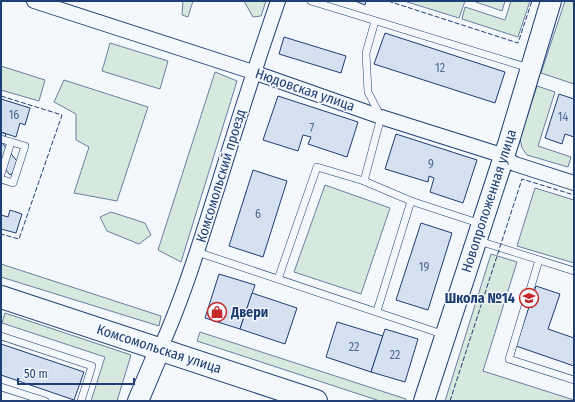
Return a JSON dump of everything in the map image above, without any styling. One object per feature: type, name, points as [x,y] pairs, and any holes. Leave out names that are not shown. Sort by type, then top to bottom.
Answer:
[{"type":"main road","name":"Комсомольская улица","points":[[1,297],[316,401]]},
{"type":"street","name":"Нюдовская улица","points":[[34,1],[253,72],[381,117],[498,154],[515,164],[574,183]]},
{"type":"street","name":"Комсомольский проезд","points":[[160,350],[176,315],[253,72],[278,1]]},
{"type":"street","name":"Новопроложенная улица","points":[[424,401],[504,157],[551,1]]},
{"type":"street","points":[[138,401],[160,350]]},
{"type":"lane","points":[[311,1],[531,68]]},
{"type":"lane","points":[[364,181],[381,117],[368,92],[366,53],[375,21]]},
{"type":"lane","points":[[1,139],[25,146],[13,183],[1,179]]},
{"type":"lane","points":[[1,174],[11,142]]},
{"type":"lane","points":[[278,279],[317,167],[364,181],[539,260],[574,271]]},
{"type":"lane","points":[[377,311],[410,201]]},
{"type":"lane","points":[[197,252],[445,335]]},
{"type":"lane","points":[[539,260],[509,359],[574,380]]},
{"type":"lane","points":[[1,336],[92,366],[81,401]]},
{"type":"lane","points":[[1,387],[45,401]]},
{"type":"shaded area","points":[[183,1],[193,1],[188,17],[182,15]]},
{"type":"shaded area","points":[[244,1],[266,1],[261,16],[253,17]]},
{"type":"shaded area","points":[[404,1],[465,1],[459,18]]},
{"type":"shaded area","points":[[473,1],[505,1],[502,11]]},
{"type":"shaded area","points":[[511,1],[530,1],[518,37],[462,19],[465,7],[505,20]]},
{"type":"shaded area","points":[[565,1],[574,1],[574,84],[541,73]]},
{"type":"shaded area","points":[[110,43],[168,61],[160,89],[102,71]]},
{"type":"shaded area","points":[[1,66],[45,80],[39,101],[1,90]]},
{"type":"shaded area","points":[[215,72],[237,81],[181,262],[158,250]]},
{"type":"shaded area","points":[[64,80],[148,107],[117,201],[74,193],[89,147],[76,140],[76,114],[54,102]]},
{"type":"shaded area","points":[[537,86],[555,92],[538,146],[571,157],[568,167],[527,155],[522,148],[520,138]]},
{"type":"shaded area","points":[[325,185],[390,208],[361,294],[294,272]]},
{"type":"shaded area","points":[[535,188],[574,200],[574,263],[517,246]]},
{"type":"shaded area","points":[[111,212],[145,223],[151,235],[139,244],[107,231],[100,217]]},
{"type":"shaded area","points":[[491,254],[517,262],[483,371],[574,401],[445,401]]},
{"type":"shaded area","points":[[1,264],[161,316],[159,326],[1,277]]},
{"type":"shaded area","points":[[5,313],[131,355],[117,401],[91,401],[105,357],[2,323]]},
{"type":"shaded area","points":[[200,332],[406,399],[405,401],[380,401],[197,341]]},
{"type":"building","points":[[355,1],[366,1],[365,5]]},
{"type":"building","points":[[385,33],[505,72],[495,103],[374,64]]},
{"type":"building","points":[[284,37],[346,56],[341,73],[279,54]]},
{"type":"building","points":[[559,94],[574,99],[574,137],[565,134],[562,144],[545,138]]},
{"type":"building","points":[[278,96],[358,122],[347,157],[308,144],[311,137],[303,135],[298,151],[263,140]]},
{"type":"building","points":[[1,99],[30,108],[25,125],[20,123],[16,137],[1,132]]},
{"type":"building","points":[[1,132],[6,134],[3,144],[21,166],[10,175],[1,164]]},
{"type":"building","points":[[396,134],[477,160],[463,203],[430,192],[434,178],[429,176],[428,182],[385,169]]},
{"type":"building","points":[[253,170],[287,181],[263,257],[229,246]]},
{"type":"building","points":[[10,210],[22,214],[16,233],[1,229],[1,215],[8,217]]},
{"type":"building","points":[[421,223],[452,233],[428,310],[396,300]]},
{"type":"building","points":[[219,274],[255,285],[240,329],[205,318]]},
{"type":"building","points":[[536,286],[560,294],[548,329],[574,338],[574,366],[516,346]]},
{"type":"building","points":[[252,293],[297,308],[285,344],[240,329]]},
{"type":"building","points":[[337,322],[383,336],[371,372],[326,357]]},
{"type":"building","points":[[385,329],[418,339],[405,382],[371,372]]},
{"type":"building","points":[[1,344],[84,372],[74,400],[1,375]]},
{"type":"fence","points":[[388,1],[518,43],[532,1]]},
{"type":"fence","points":[[1,96],[62,115],[19,239],[1,234]]},
{"type":"fence","points":[[450,401],[522,179],[574,195]]},
{"type":"place","name":"Школа №14","points":[[529,298]]},
{"type":"place","name":"Двери","points":[[217,312]]}]
